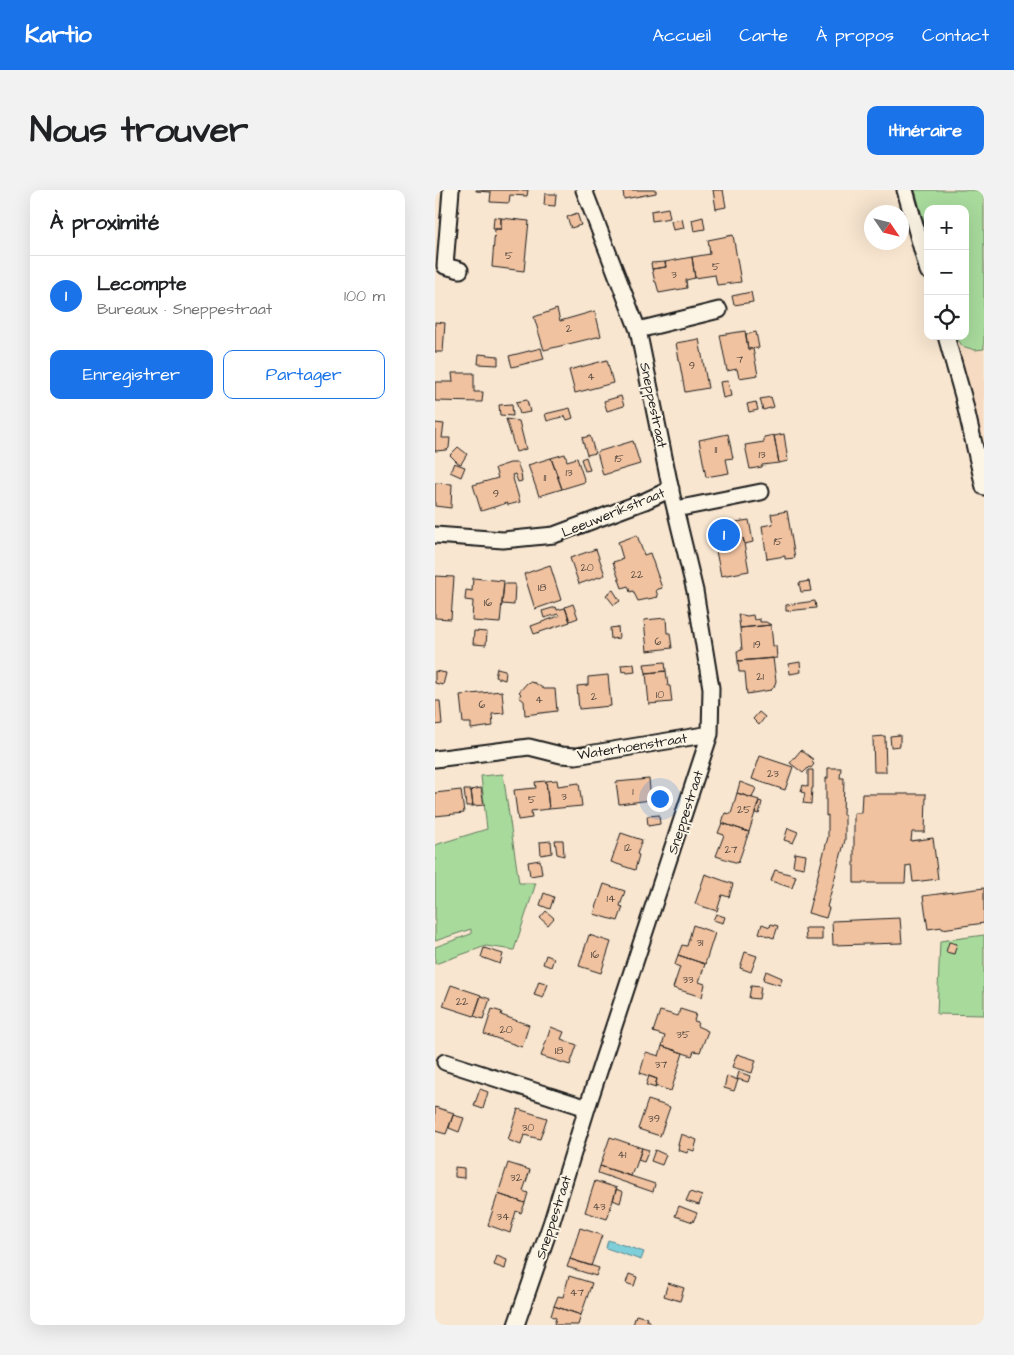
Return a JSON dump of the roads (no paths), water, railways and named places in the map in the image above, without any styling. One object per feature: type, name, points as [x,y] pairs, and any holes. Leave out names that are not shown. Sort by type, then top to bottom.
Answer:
[{"type":"street","points":[[451,190],[445,266],[460,270]]},
{"type":"street","name":"Sneppestraat","points":[[516,1325],[552,1221],[587,1108],[710,734],[711,688],[695,590],[675,509],[638,330],[584,190]]},
{"type":"street","points":[[905,190],[924,257]]},
{"type":"street","points":[[638,330],[719,310]]},
{"type":"street","points":[[947,340],[963,396],[984,486]]},
{"type":"street","name":"Leeuwerikstraat","points":[[435,535],[503,540],[554,535],[645,501],[671,488]]},
{"type":"street","points":[[675,509],[761,492]]},
{"type":"street","name":"Waterhoenstraat","points":[[435,759],[529,747],[561,755],[577,756],[710,734]]},
{"type":"street","points":[[445,1062],[587,1108]]},
{"type":"water","points":[[608,1240],[644,1252],[641,1260],[606,1248]]},
{"type":"place","name":"Lecompte","points":[[724,535]]}]
